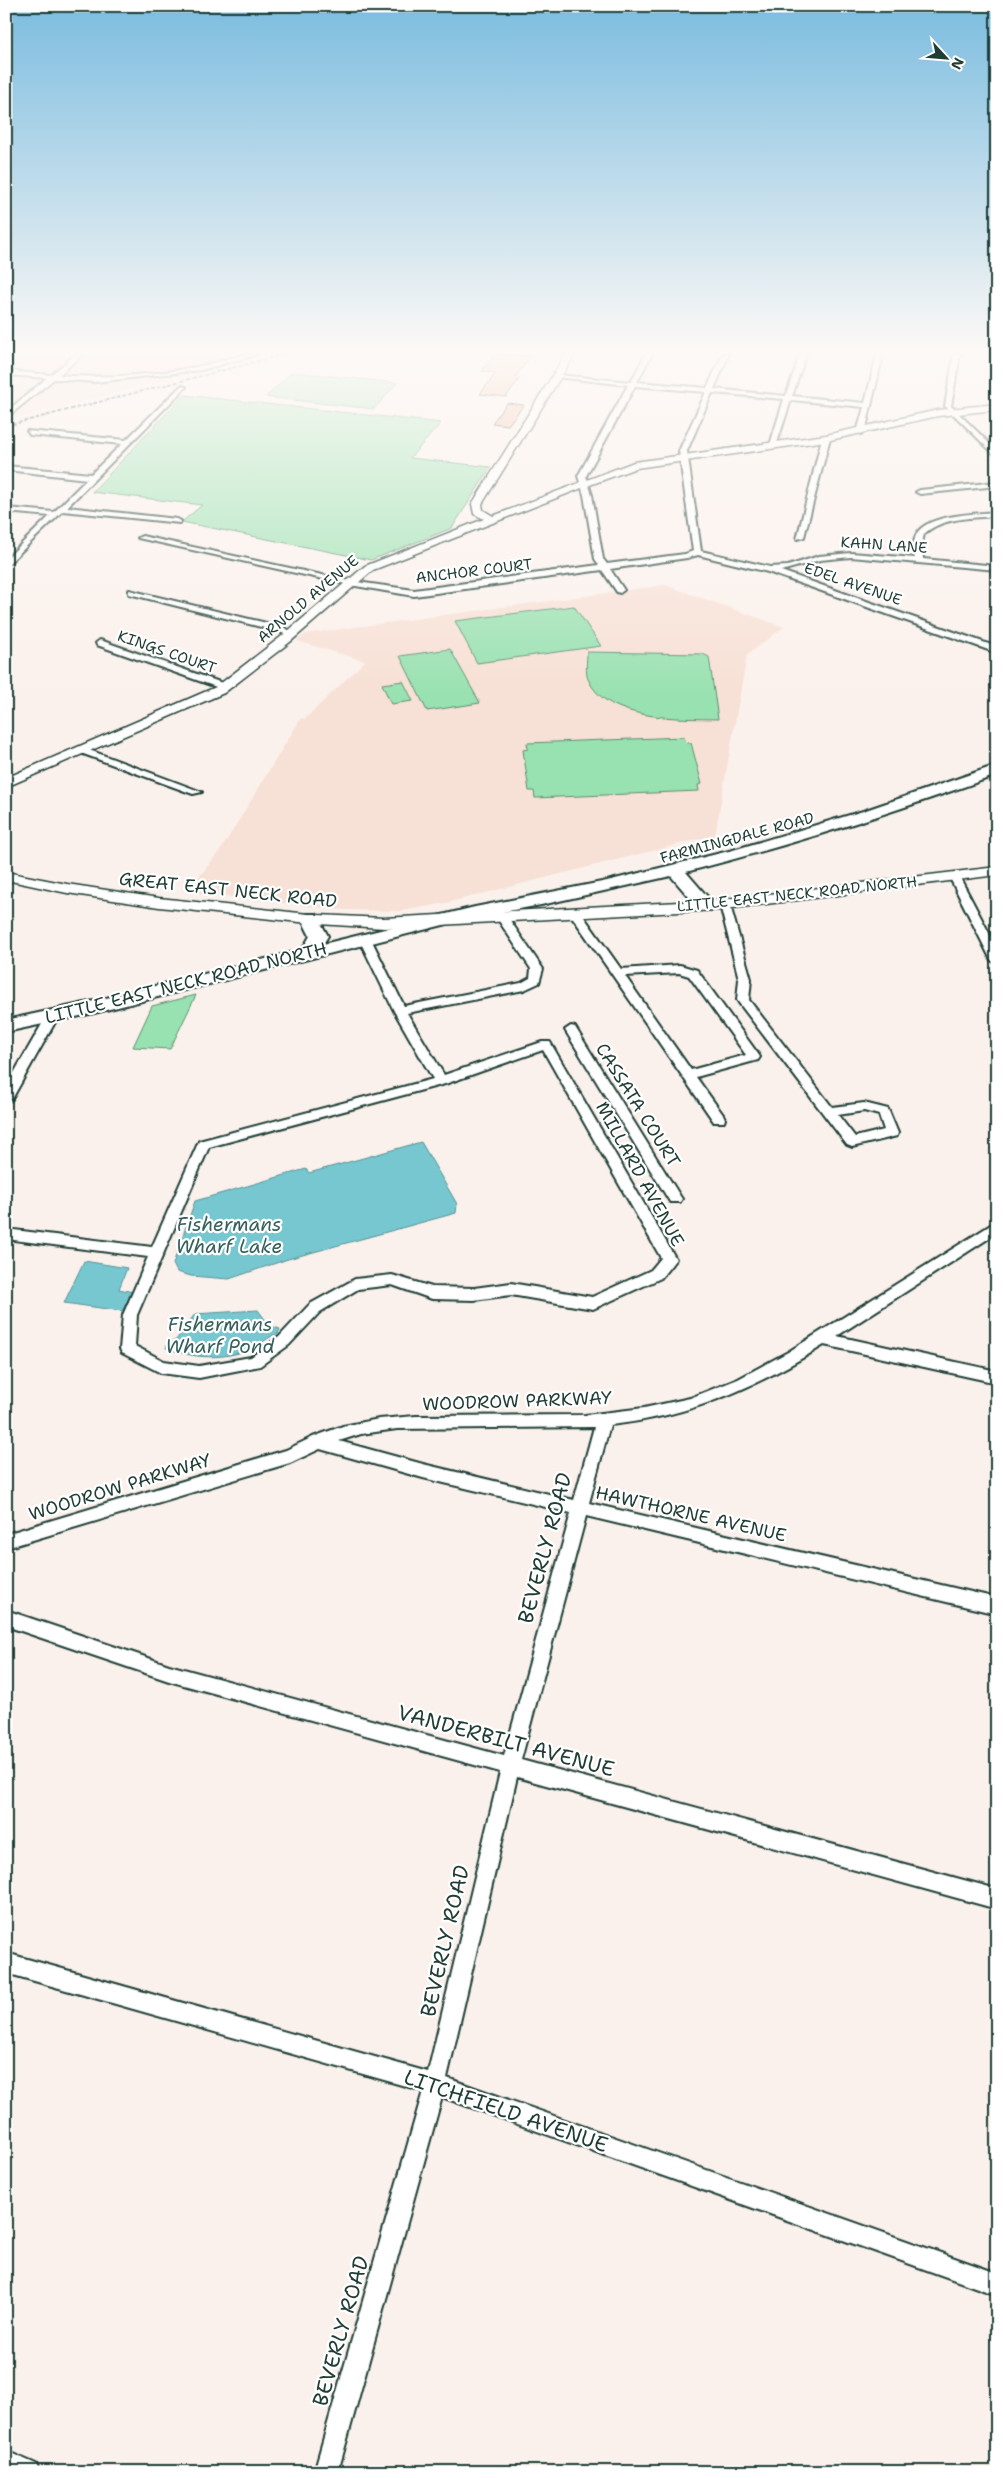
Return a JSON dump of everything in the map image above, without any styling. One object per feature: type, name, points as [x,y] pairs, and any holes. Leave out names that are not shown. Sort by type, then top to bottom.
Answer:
[{"type":"main road","name":"FARMINGDALE ROAD","points":[[475,912],[529,891],[732,842],[800,823],[915,786],[997,756]]},
{"type":"main road","name":"FARMINGDALE ROAD","points":[[447,919],[475,912],[539,902],[674,869],[838,824],[997,770]]},
{"type":"main road","points":[[674,869],[706,906]]},
{"type":"main road","points":[[309,953],[319,936],[310,918]]},
{"type":"main road","name":"LITTLE EAST NECK ROAD NORTH","points":[[6,1026],[52,1017],[447,919]]},
{"type":"street","points":[[22,470],[94,477]]},
{"type":"street","points":[[6,564],[10,556],[101,470]]},
{"type":"street","points":[[491,519],[478,512],[477,504],[499,470]]},
{"type":"street","points":[[586,470],[582,476],[583,484],[588,495],[599,559],[620,590]]},
{"type":"street","name":"ARNOLD AVENUE","points":[[6,783],[207,698],[226,687],[292,634],[350,583],[378,564],[622,470]]},
{"type":"street","points":[[687,470],[697,552]]},
{"type":"street","points":[[800,537],[818,470]]},
{"type":"street","points":[[920,492],[997,484]]},
{"type":"street","points":[[6,510],[59,511],[177,521]]},
{"type":"street","points":[[919,560],[918,544],[920,535],[925,528],[948,520],[997,514]]},
{"type":"street","name":"ANCHOR COURT","points":[[142,538],[350,583],[414,593],[687,556],[697,552]]},
{"type":"street","name":"EDEL AVENUE","points":[[697,552],[770,570],[997,650]]},
{"type":"street","name":"KAHN LANE","points":[[770,570],[789,568],[835,555],[868,555],[997,568]]},
{"type":"street","points":[[132,592],[292,634]]},
{"type":"street","name":"KINGS COURT","points":[[100,643],[226,687]]},
{"type":"street","points":[[81,750],[198,792]]},
{"type":"street","name":"LITTLE EAST NECK ROAD NORTH","points":[[447,919],[706,906],[997,871]]},
{"type":"street","name":"GREAT EAST NECK ROAD","points":[[6,876],[133,900],[310,918],[374,923],[447,919]]},
{"type":"street","points":[[954,876],[997,960]]},
{"type":"street","points":[[725,904],[745,979],[743,1000],[852,1142],[892,1133],[884,1112],[864,1107],[829,1112]]},
{"type":"street","points":[[575,912],[718,1119]]},
{"type":"street","points":[[400,1010],[524,986],[535,980],[537,969],[501,915]]},
{"type":"street","points":[[366,939],[400,1010],[441,1080]]},
{"type":"street","points":[[616,973],[680,969],[693,973],[754,1057],[688,1075]]},
{"type":"street","points":[[6,1099],[52,1017]]},
{"type":"street","name":"CASSATA COURT","points":[[571,1030],[675,1199]]},
{"type":"street","name":"MILLARD AVENUE","points":[[546,1045],[669,1259],[656,1274],[593,1303],[511,1290],[474,1294],[432,1293],[392,1280],[355,1284],[315,1308],[284,1341],[254,1362],[199,1372],[160,1367],[127,1348],[130,1315],[204,1144],[441,1080],[546,1045]]},
{"type":"street","name":"WOODROW PARKWAY","points":[[6,1541],[290,1456],[318,1442],[360,1428],[399,1423],[508,1423],[604,1419],[663,1411],[715,1396],[771,1369],[822,1339],[997,1226]]},
{"type":"street","points":[[6,1234],[156,1253]]},
{"type":"street","points":[[822,1339],[997,1378]]},
{"type":"street","name":"BEVERLY ROAD","points":[[326,2472],[435,2084],[511,1766],[604,1419]]},
{"type":"street","name":"HAWTHORNE AVENUE","points":[[318,1442],[423,1470],[997,1606]]},
{"type":"street","name":"VANDERBILT AVENUE","points":[[6,1618],[169,1673],[997,1899]]},
{"type":"street","name":"LITCHFIELD AVENUE","points":[[6,1963],[435,2084],[997,2284]]},
{"type":"street","points":[[6,2463],[28,2472]]},
{"type":"shaded area","points":[[665,585],[784,627],[747,655],[715,835],[446,903],[402,911],[344,910],[187,892],[222,848],[301,718],[305,719],[365,661],[297,641],[305,634]]},
{"type":"green space","points":[[113,470],[489,470],[452,528],[371,560],[182,522],[202,505],[92,492]]},
{"type":"green space","points":[[574,606],[601,646],[477,663],[455,621]]},
{"type":"green space","points":[[450,649],[480,703],[427,711],[400,656]]},
{"type":"green space","points":[[587,652],[703,654],[709,657],[718,719],[646,715],[611,703],[597,693],[588,679],[586,669]]},
{"type":"green space","points":[[403,681],[413,701],[391,704],[382,684]]},
{"type":"green space","points":[[684,737],[686,743],[691,743],[702,784],[698,785],[699,791],[535,798],[534,791],[529,791],[523,750],[528,749],[527,743]]},
{"type":"green space","points":[[196,995],[170,1049],[133,1047],[152,1006]]},
{"type":"water","name":"Fishermans Wharf Lake","points":[[421,1142],[457,1204],[456,1213],[288,1259],[229,1279],[191,1276],[177,1272],[173,1264],[195,1201],[306,1169],[309,1173]]},
{"type":"water","points":[[84,1261],[127,1268],[119,1289],[133,1292],[122,1311],[64,1303]]},
{"type":"water","name":"Fishermans Wharf Pond","points":[[258,1310],[270,1326],[280,1329],[278,1334],[251,1349],[230,1355],[208,1357],[177,1352],[166,1348],[168,1343],[176,1340],[195,1314]]}]
